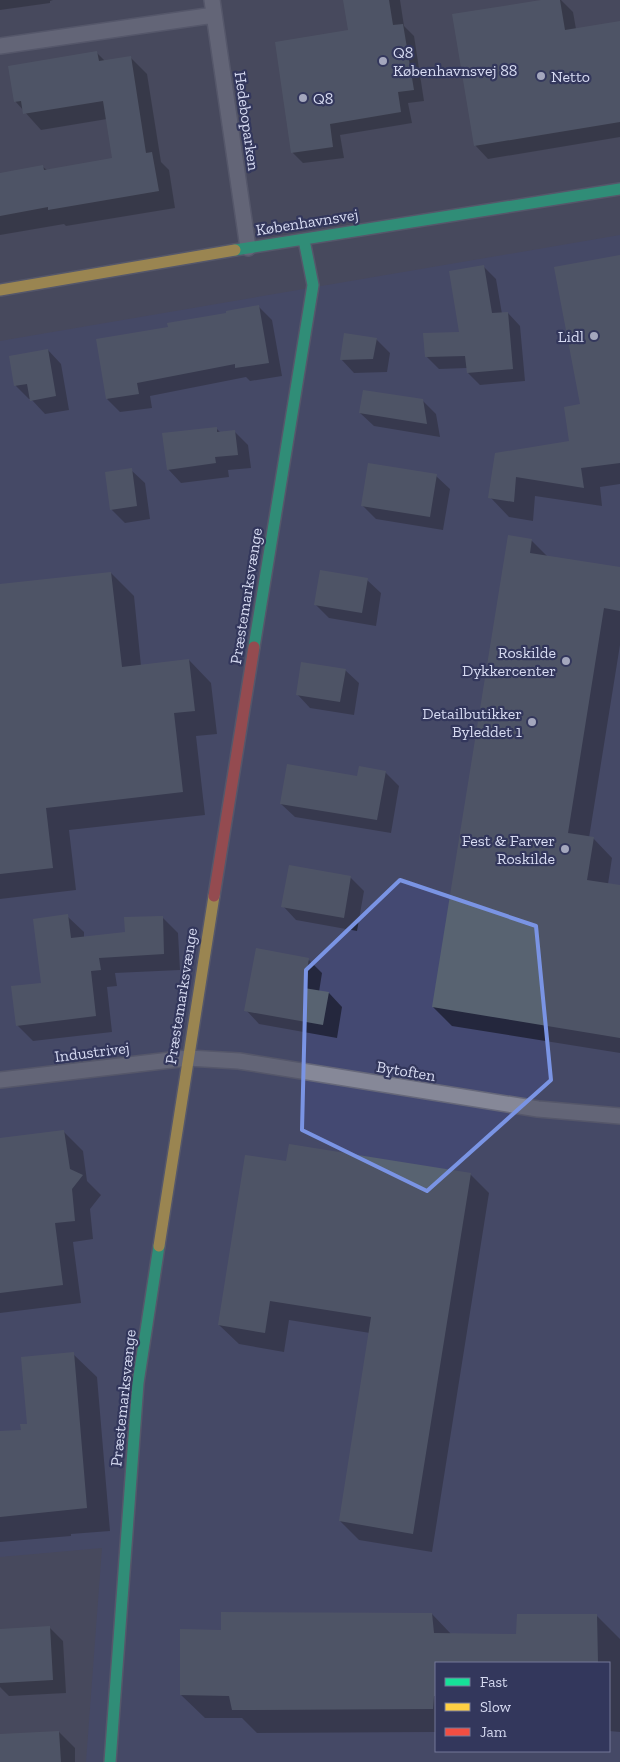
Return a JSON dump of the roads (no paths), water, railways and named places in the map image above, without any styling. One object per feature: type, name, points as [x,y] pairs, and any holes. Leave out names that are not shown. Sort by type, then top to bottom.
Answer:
[{"type":"street","points":[[0,46],[213,8]]},
{"type":"street","name":"Hedeboparken","points":[[213,8],[248,248]]},
{"type":"street","name":"Københavnsvej","points":[[0,290],[248,248],[620,189]]},
{"type":"street","name":"Præstemarksvænge","points":[[110,1762],[138,1383],[188,1058],[313,285],[304,240]]},
{"type":"street","name":"Industrivej","points":[[0,1080],[188,1058]]},
{"type":"street","name":"Bytoften","points":[[188,1058],[239,1061],[538,1109],[620,1116]]},
{"type":"place","name":"Q8 Københavnsvej 88","points":[[383,61]]},
{"type":"place","name":"Netto","points":[[541,76]]},
{"type":"place","name":"Q8","points":[[303,98]]},
{"type":"place","name":"Lidl","points":[[594,336]]},
{"type":"place","name":"Roskilde Dykkercenter","points":[[566,661]]},
{"type":"place","name":"Detailbutikker Byleddet 1","points":[[532,722]]},
{"type":"place","name":"Fest & Farver Roskilde","points":[[565,849]]}]
